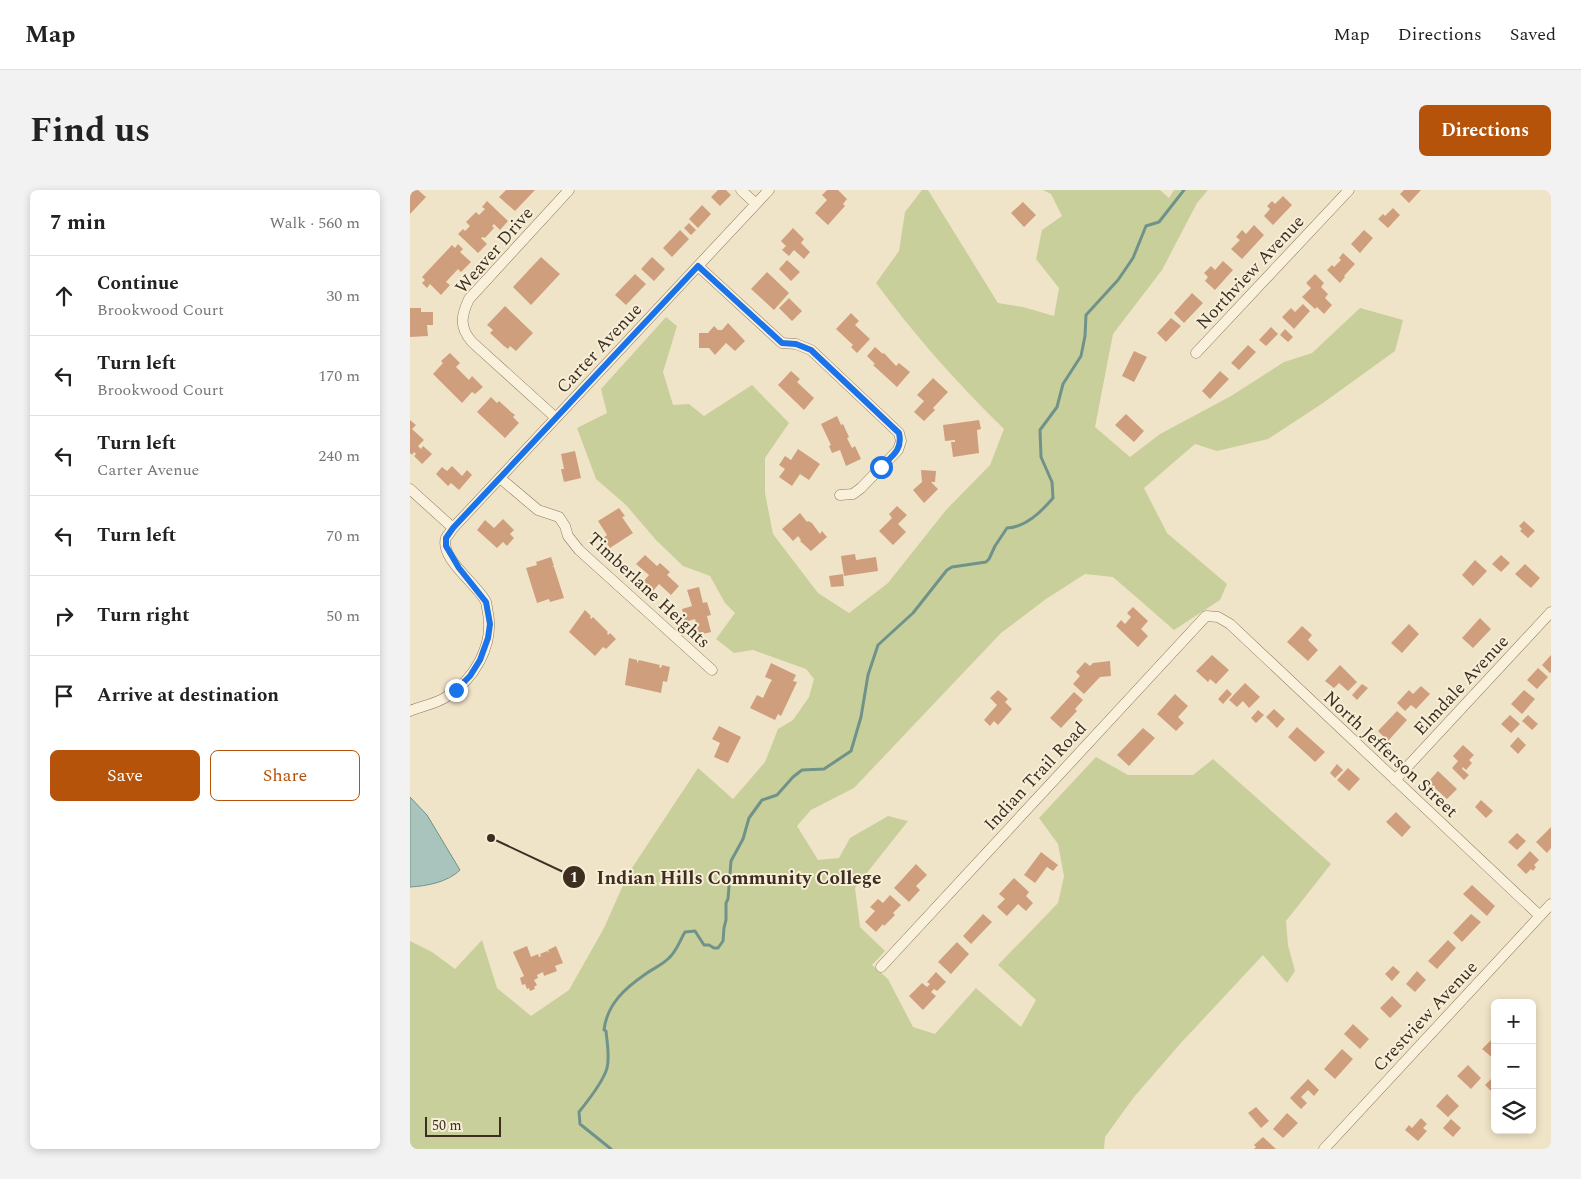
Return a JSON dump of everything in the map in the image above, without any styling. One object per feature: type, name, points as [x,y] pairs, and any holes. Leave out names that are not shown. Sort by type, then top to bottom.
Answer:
[{"type":"street","name":"Weaver Drive","points":[[556,418],[472,342],[465,334],[462,323],[463,312],[469,299],[569,190]]},
{"type":"street","points":[[741,190],[756,204]]},
{"type":"street","name":"Carter Avenue","points":[[453,528],[769,190]]},
{"type":"street","name":"Northview Avenue","points":[[1196,353],[1349,190]]},
{"type":"street","points":[[698,266],[782,343],[796,344],[811,350],[899,433],[901,441],[898,450],[857,491],[853,494],[840,495]]},
{"type":"street","name":"Timberlane Heights","points":[[500,478],[538,510],[559,517],[565,526],[568,536],[579,550],[712,670]]},
{"type":"street","points":[[410,489],[453,528],[446,538],[446,546],[459,568],[486,602],[490,624],[488,638],[480,660],[470,676],[445,698],[410,711]]},
{"type":"street","name":"Elmdale Avenue","points":[[1395,780],[1551,612]]},
{"type":"street","name":"Indian Trail Road","points":[[881,967],[1193,629],[1206,616],[1218,616]]},
{"type":"street","name":"North Jefferson Street","points":[[1218,616],[1230,624],[1540,916]]},
{"type":"street","name":"Crestview Avenue","points":[[1324,1149],[1551,904]]},
{"type":"green space","points":[[922,190],[928,190],[998,303],[1023,307],[1054,316],[1059,288],[1036,259],[1042,230],[1062,216],[1051,194],[1043,190],[1160,190],[1169,198],[1174,190],[1208,190],[1197,203],[1162,270],[1113,334],[1095,427],[1130,457],[1160,434],[1231,396],[1284,362],[1312,353],[1360,308],[1403,320],[1395,351],[1323,403],[1268,439],[1217,451],[1195,444],[1144,488],[1167,533],[1227,584],[1220,600],[1174,630],[1113,577],[1085,574],[1046,599],[1001,633],[854,788],[811,810],[797,826],[818,860],[839,858],[850,838],[888,816],[908,821],[855,888],[860,927],[885,951],[872,965],[888,979],[913,1027],[935,1034],[976,988],[1021,1027],[1036,1000],[998,965],[1058,903],[1064,876],[1058,844],[1039,818],[1096,757],[1128,775],[1193,775],[1213,759],[1331,864],[1286,921],[1288,945],[1295,971],[1287,983],[1263,955],[1180,1044],[1134,1097],[1105,1137],[1104,1149],[410,1149],[410,941],[432,952],[455,969],[482,940],[497,988],[531,1016],[569,990],[604,928],[628,874],[698,768],[733,799],[765,762],[778,729],[793,720],[809,697],[814,679],[806,669],[753,650],[734,653],[716,639],[735,613],[725,603],[710,576],[683,566],[656,540],[626,505],[596,479],[577,428],[607,413],[601,389],[666,317],[677,326],[663,372],[673,405],[689,404],[704,416],[752,385],[789,423],[765,458],[765,493],[773,534],[818,593],[849,613],[888,583],[946,510],[990,465],[1004,429],[937,359],[876,283],[899,251],[905,212]]},
{"type":"water","points":[[410,797],[427,815],[460,870],[450,878],[437,883],[410,887]]},
{"type":"building","points":[[410,190],[418,190],[426,197],[410,214]]},
{"type":"building","points":[[506,190],[535,190],[515,211],[499,197]]},
{"type":"building","points":[[718,190],[726,190],[731,195],[720,206],[711,197]]},
{"type":"building","points":[[827,190],[838,190],[847,199],[843,204],[845,206],[828,225],[815,213],[827,200],[822,195]]},
{"type":"building","points":[[1404,190],[1421,190],[1409,203],[1400,194]]},
{"type":"building","points":[[1283,196],[1292,205],[1273,225],[1264,216],[1270,209],[1267,206],[1272,201],[1275,204]]},
{"type":"building","points":[[487,201],[508,221],[500,230],[494,224],[492,226],[494,228],[485,238],[481,238],[487,244],[478,253],[458,234],[470,226],[466,222],[476,212],[479,215],[485,209],[482,207]]},
{"type":"building","points":[[1023,202],[1036,215],[1024,227],[1011,213]]},
{"type":"building","points":[[702,205],[711,214],[698,228],[689,219]]},
{"type":"building","points":[[1393,208],[1400,215],[1388,228],[1378,219],[1383,214],[1385,216]]},
{"type":"building","points":[[689,223],[696,230],[691,235],[684,228]]},
{"type":"building","points":[[1254,225],[1264,235],[1242,259],[1231,249],[1240,240],[1236,237],[1242,230],[1246,234]]},
{"type":"building","points":[[793,228],[804,239],[801,243],[810,252],[804,259],[794,250],[789,256],[782,250],[786,246],[781,241]]},
{"type":"building","points":[[680,230],[689,239],[672,257],[663,248]]},
{"type":"building","points":[[1364,230],[1373,238],[1360,253],[1351,244]]},
{"type":"building","points":[[458,244],[463,249],[460,252],[471,262],[461,272],[458,269],[446,282],[450,285],[441,295],[430,284],[427,288],[422,283],[425,280],[422,277],[452,245],[455,248]]},
{"type":"building","points":[[1343,253],[1355,264],[1340,283],[1327,270],[1332,265],[1334,267],[1341,260],[1339,258]]},
{"type":"building","points":[[541,257],[560,274],[531,305],[513,287]]},
{"type":"building","points":[[652,257],[665,269],[654,281],[641,269]]},
{"type":"building","points":[[787,260],[800,272],[791,281],[779,269]]},
{"type":"building","points":[[1223,261],[1233,270],[1215,290],[1205,281],[1208,277],[1204,273],[1211,266],[1215,270]]},
{"type":"building","points":[[767,272],[789,293],[774,310],[751,289]]},
{"type":"building","points":[[635,274],[646,284],[626,305],[615,295]]},
{"type":"building","points":[[1315,274],[1324,283],[1321,287],[1328,294],[1325,298],[1332,305],[1324,314],[1317,307],[1315,309],[1302,297],[1311,288],[1306,283]]},
{"type":"building","points":[[1192,293],[1203,303],[1184,323],[1174,313]]},
{"type":"building","points":[[789,298],[802,311],[792,321],[779,308]]},
{"type":"building","points":[[1303,304],[1310,311],[1294,329],[1282,317],[1291,308],[1295,312]]},
{"type":"building","points":[[505,306],[533,333],[516,351],[510,346],[508,349],[504,346],[490,333],[493,330],[487,325]]},
{"type":"building","points":[[410,308],[421,308],[421,312],[433,312],[433,325],[427,325],[428,336],[410,337]]},
{"type":"building","points":[[851,313],[859,321],[855,325],[870,339],[857,353],[851,347],[853,345],[836,329]]},
{"type":"building","points":[[1171,318],[1181,326],[1166,342],[1157,333]]},
{"type":"building","points":[[728,323],[745,341],[735,351],[726,343],[715,355],[709,348],[699,348],[699,333],[708,333],[714,326],[718,330],[722,330]]},
{"type":"building","points":[[1271,327],[1278,334],[1266,346],[1259,340]]},
{"type":"building","points":[[1285,329],[1293,337],[1288,342],[1280,335]]},
{"type":"building","points":[[1248,345],[1256,352],[1239,370],[1231,363]]},
{"type":"building","points":[[875,347],[884,353],[896,366],[899,363],[910,372],[897,387],[873,365],[875,364],[867,356]]},
{"type":"building","points":[[1134,351],[1147,357],[1134,382],[1122,376]]},
{"type":"building","points":[[450,353],[460,363],[456,367],[469,380],[472,376],[483,387],[475,394],[472,392],[462,403],[433,374],[443,363],[441,361]]},
{"type":"building","points":[[791,371],[800,379],[797,382],[814,398],[804,410],[778,385]]},
{"type":"building","points":[[1220,371],[1229,379],[1210,399],[1202,391]]},
{"type":"building","points":[[933,378],[948,392],[924,421],[914,412],[924,401],[917,395]]},
{"type":"building","points":[[491,397],[497,403],[499,401],[515,415],[513,417],[519,423],[505,438],[477,412]]},
{"type":"building","points":[[1126,414],[1144,431],[1134,442],[1115,425]]},
{"type":"building","points":[[837,416],[841,425],[843,424],[852,448],[855,446],[861,459],[846,466],[840,450],[832,453],[829,446],[831,445],[821,424]]},
{"type":"building","points":[[410,420],[416,425],[412,429],[424,440],[418,446],[421,449],[423,446],[432,454],[422,464],[414,456],[416,454],[414,452],[412,455],[410,453]]},
{"type":"building","points":[[979,420],[981,429],[977,430],[979,453],[953,457],[951,442],[955,442],[955,440],[945,441],[943,425]]},
{"type":"building","points":[[798,449],[820,464],[809,480],[800,474],[792,486],[779,477],[785,469],[779,465],[785,456],[791,460]]},
{"type":"building","points":[[575,451],[581,478],[564,482],[561,469],[564,469],[561,454]]},
{"type":"building","points":[[452,466],[462,476],[467,470],[472,475],[459,490],[451,483],[448,486],[436,474],[442,467],[447,471]]},
{"type":"building","points":[[921,470],[936,471],[935,482],[931,482],[938,489],[924,503],[913,490],[922,482]]},
{"type":"building","points":[[897,506],[907,515],[898,524],[906,532],[893,545],[879,531],[892,518],[889,514]]},
{"type":"building","points":[[619,508],[625,516],[622,517],[633,533],[610,548],[603,538],[607,535],[598,521]]},
{"type":"building","points":[[800,513],[807,522],[812,523],[820,534],[822,531],[827,537],[811,551],[800,541],[798,536],[793,541],[782,529]]},
{"type":"building","points":[[503,519],[514,530],[510,534],[514,538],[507,546],[503,542],[497,548],[477,530],[485,520],[494,528]]},
{"type":"building","points":[[1524,521],[1535,531],[1528,538],[1520,531],[1522,529],[1519,526]]},
{"type":"building","points":[[855,554],[856,560],[876,557],[878,571],[844,576],[841,556]]},
{"type":"building","points":[[645,555],[657,566],[660,563],[670,572],[667,575],[679,586],[671,595],[659,584],[652,592],[642,583],[649,575],[636,564]]},
{"type":"building","points":[[1501,555],[1510,563],[1501,572],[1492,564]]},
{"type":"building","points":[[551,557],[554,566],[552,567],[554,567],[564,598],[550,602],[549,599],[537,603],[526,568],[537,565],[536,562]]},
{"type":"building","points":[[1475,560],[1487,571],[1473,586],[1462,575]]},
{"type":"building","points":[[1525,564],[1540,578],[1531,588],[1515,574]]},
{"type":"building","points":[[843,574],[844,586],[831,587],[829,576]]},
{"type":"building","points":[[699,587],[703,603],[707,602],[711,615],[707,616],[711,632],[699,635],[695,619],[685,622],[682,609],[692,606],[687,590]]},
{"type":"building","points":[[1133,607],[1148,621],[1141,629],[1148,636],[1138,647],[1116,626],[1121,620],[1125,624],[1131,617],[1127,613]]},
{"type":"building","points":[[585,610],[591,616],[591,619],[593,617],[608,632],[608,635],[610,633],[616,639],[606,649],[603,647],[595,656],[569,632]]},
{"type":"building","points":[[1480,618],[1491,629],[1473,648],[1462,638]]},
{"type":"building","points":[[1409,624],[1419,634],[1402,653],[1391,643]]},
{"type":"building","points":[[1302,626],[1312,635],[1308,640],[1318,650],[1308,661],[1287,642]]},
{"type":"building","points":[[1212,655],[1229,670],[1216,684],[1210,679],[1208,682],[1196,671]]},
{"type":"building","points":[[1551,655],[1551,672],[1550,673],[1542,665]]},
{"type":"building","points":[[629,658],[637,660],[637,663],[639,660],[660,665],[659,667],[661,668],[662,665],[670,667],[667,682],[663,681],[661,693],[625,685]]},
{"type":"building","points":[[1110,661],[1111,676],[1100,677],[1084,694],[1073,684],[1080,676],[1076,672],[1085,662],[1090,666],[1093,663]]},
{"type":"building","points":[[771,663],[796,675],[793,681],[797,682],[781,716],[778,714],[775,720],[750,708],[757,695],[763,698],[772,680],[765,677]]},
{"type":"building","points":[[1340,665],[1357,682],[1348,691],[1339,683],[1334,688],[1325,681]]},
{"type":"building","points":[[1538,668],[1548,677],[1537,689],[1527,680]]},
{"type":"building","points":[[1245,683],[1260,697],[1249,708],[1243,701],[1237,707],[1229,700]]},
{"type":"building","points":[[1362,684],[1368,688],[1357,700],[1352,695]]},
{"type":"building","points":[[1421,686],[1430,694],[1416,709],[1411,705],[1405,711],[1397,703],[1409,690],[1413,694]]},
{"type":"building","points":[[1227,689],[1232,694],[1223,704],[1218,699]]},
{"type":"building","points":[[998,690],[1008,699],[1005,702],[1012,709],[998,725],[994,721],[990,726],[984,720],[997,705],[990,698]]},
{"type":"building","points":[[1524,690],[1535,699],[1522,714],[1511,704]]},
{"type":"building","points":[[1074,692],[1083,700],[1075,709],[1077,711],[1061,728],[1050,718]]},
{"type":"building","points":[[1175,694],[1188,706],[1178,717],[1184,723],[1176,731],[1157,714]]},
{"type":"building","points":[[1274,709],[1285,719],[1277,728],[1266,717]]},
{"type":"building","points":[[1258,710],[1264,715],[1256,723],[1251,718]]},
{"type":"building","points":[[1397,711],[1407,720],[1388,741],[1378,731]]},
{"type":"building","points":[[1510,715],[1520,724],[1511,733],[1501,724]]},
{"type":"building","points":[[1528,715],[1538,724],[1532,730],[1522,721]]},
{"type":"building","points":[[719,726],[741,737],[728,763],[714,757],[720,743],[712,739]]},
{"type":"building","points":[[1297,727],[1325,752],[1315,762],[1288,737]]},
{"type":"building","points":[[1143,728],[1155,738],[1129,766],[1117,755]]},
{"type":"building","points":[[1518,737],[1526,745],[1518,754],[1510,746]]},
{"type":"building","points":[[1463,745],[1474,755],[1469,760],[1472,763],[1466,770],[1463,767],[1462,769],[1469,775],[1464,780],[1452,768],[1458,761],[1453,756]]},
{"type":"building","points":[[1337,764],[1343,770],[1335,778],[1330,773]]},
{"type":"building","points":[[1348,768],[1360,779],[1349,791],[1337,780]]},
{"type":"building","points":[[1438,771],[1457,789],[1447,799],[1428,782]]},
{"type":"building","points":[[1481,800],[1493,811],[1486,818],[1475,807]]},
{"type":"building","points":[[1396,812],[1411,827],[1402,837],[1386,822]]},
{"type":"building","points":[[1551,827],[1551,848],[1547,853],[1536,842]]},
{"type":"building","points":[[1517,833],[1526,841],[1517,850],[1508,842]]},
{"type":"building","points":[[1530,851],[1539,860],[1534,865],[1536,867],[1533,871],[1531,869],[1526,874],[1517,865]]},
{"type":"building","points":[[1041,852],[1058,865],[1053,871],[1047,867],[1035,883],[1024,875]]},
{"type":"building","points":[[916,864],[927,875],[916,886],[920,890],[909,902],[894,888]]},
{"type":"building","points":[[1014,878],[1029,892],[1026,896],[1033,903],[1026,911],[1018,904],[1007,916],[997,907],[1005,899],[999,894]]},
{"type":"building","points":[[1472,885],[1495,906],[1487,916],[1463,894]]},
{"type":"building","points":[[890,895],[901,905],[893,913],[895,915],[876,932],[865,922],[875,911],[870,907],[878,899],[883,903]]},
{"type":"building","points":[[983,914],[992,922],[971,944],[963,936]]},
{"type":"building","points":[[1471,914],[1481,922],[1462,942],[1453,933]]},
{"type":"building","points":[[1448,940],[1456,948],[1437,969],[1428,961]]},
{"type":"building","points":[[957,942],[969,954],[951,974],[938,962]]},
{"type":"building","points":[[527,946],[531,957],[538,954],[539,957],[541,956],[540,954],[547,951],[549,953],[548,950],[556,946],[563,963],[555,966],[557,971],[544,976],[543,972],[537,975],[538,978],[534,980],[537,985],[534,987],[535,989],[530,991],[525,984],[522,985],[520,978],[524,976],[513,952]]},
{"type":"building","points":[[1393,966],[1400,972],[1392,981],[1385,974]]},
{"type":"building","points":[[1417,971],[1426,980],[1415,992],[1406,984]]},
{"type":"building","points":[[936,972],[946,982],[937,991],[934,989],[931,992],[936,996],[923,1010],[909,996],[922,983],[927,987],[930,984],[927,982]]},
{"type":"building","points":[[1392,996],[1402,1006],[1390,1018],[1380,1008]]},
{"type":"building","points":[[1353,1024],[1369,1039],[1360,1049],[1344,1034]]},
{"type":"building","points":[[1491,1040],[1491,1057],[1482,1049]]},
{"type":"building","points":[[1342,1049],[1353,1059],[1335,1079],[1324,1069]]},
{"type":"building","points":[[1468,1065],[1481,1078],[1471,1089],[1457,1076]]},
{"type":"building","points":[[1308,1079],[1319,1090],[1314,1096],[1308,1090],[1301,1097],[1307,1103],[1301,1109],[1290,1098]]},
{"type":"building","points":[[1491,1079],[1491,1091],[1485,1085]]},
{"type":"building","points":[[1447,1094],[1459,1106],[1448,1117],[1436,1106]]},
{"type":"building","points":[[1256,1107],[1269,1121],[1261,1128],[1248,1113]]},
{"type":"building","points":[[1287,1113],[1298,1123],[1283,1138],[1273,1129]]},
{"type":"building","points":[[1421,1118],[1427,1124],[1423,1128],[1427,1131],[1418,1141],[1405,1130],[1409,1125],[1412,1128]]},
{"type":"building","points":[[1451,1119],[1461,1128],[1453,1137],[1443,1128]]},
{"type":"building","points":[[1263,1137],[1276,1149],[1254,1149],[1256,1147],[1254,1145]]},
{"type":"waterway","points":[[611,1149],[580,1124],[579,1112],[599,1085],[607,1068],[608,1050],[606,1031],[604,1030],[613,1004],[631,985],[664,963],[672,955],[685,932],[695,931],[704,945],[718,948],[723,941],[731,861],[743,839],[749,818],[762,800],[777,795],[802,770],[824,769],[851,751],[861,717],[868,675],[878,645],[913,613],[947,570],[952,567],[986,562],[1007,528],[1027,522],[1053,498],[1052,482],[1041,457],[1040,430],[1057,407],[1063,384],[1081,356],[1085,336],[1086,315],[1118,280],[1133,258],[1146,226],[1159,222],[1184,190]]},
{"type":"place","name":"Indian Hills Community College","points":[[491,838]]},
{"type":"route","points":[[456,690],[470,676],[480,660],[488,638],[490,624],[486,602],[450,555],[446,546],[446,538],[453,528],[698,266],[782,343],[796,344],[811,350],[899,433],[901,441],[898,450],[881,467]]}]
